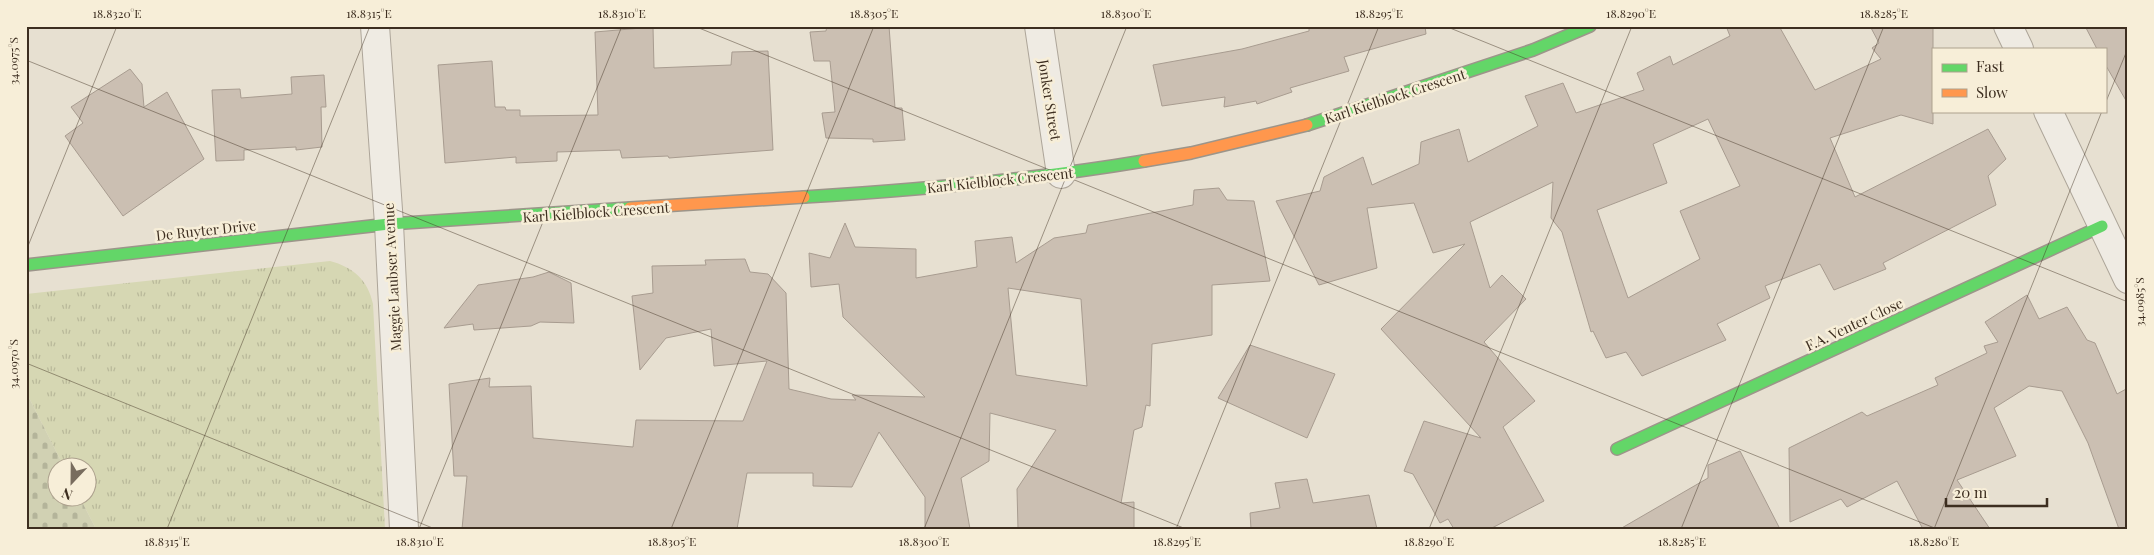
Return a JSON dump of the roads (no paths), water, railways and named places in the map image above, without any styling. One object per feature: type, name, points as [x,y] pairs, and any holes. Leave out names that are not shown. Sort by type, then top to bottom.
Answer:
[{"type":"street","name":"Maggie Laubser Avenue","points":[[375,26],[390,224],[404,529]]},
{"type":"street","name":"Jonker Street","points":[[1038,26],[1061,174]]},
{"type":"street","name":"Karl Kielblock Crescent","points":[[390,224],[911,190],[1061,174],[1191,153],[1309,125],[1533,50],[1590,26]]},
{"type":"street","points":[[2008,26],[2019,48]]},
{"type":"street","points":[[2048,112],[2128,279]]},
{"type":"street","name":"De Ruyter Drive","points":[[26,266],[390,224]]},
{"type":"street","name":"F.A. Venter Close","points":[[1617,448],[2102,226]]}]
